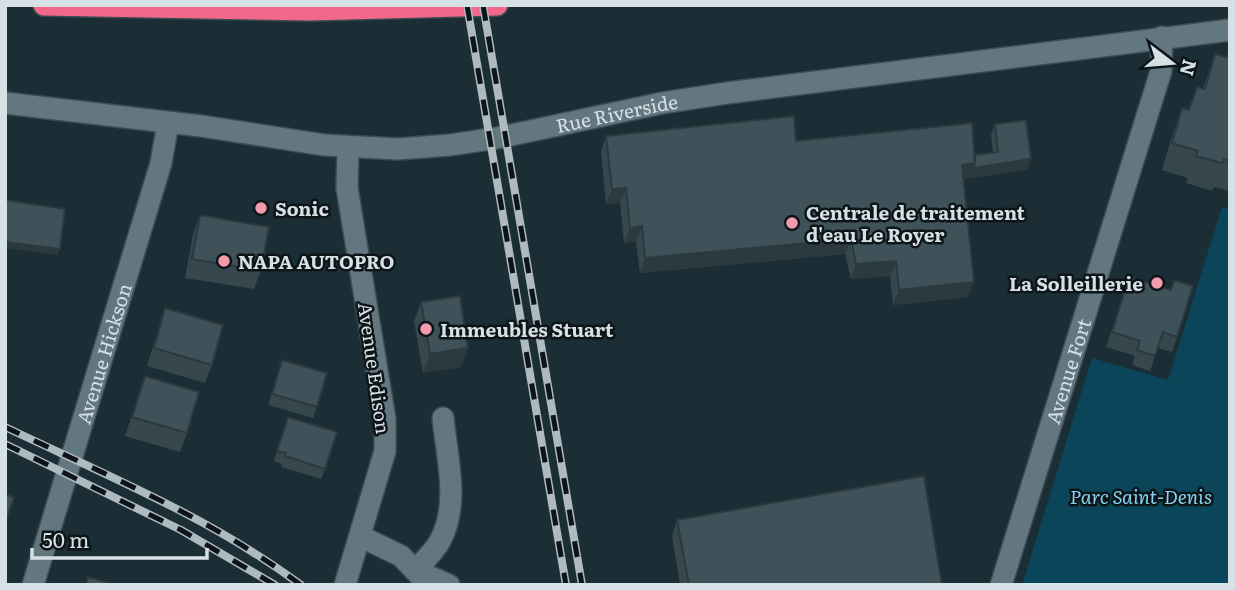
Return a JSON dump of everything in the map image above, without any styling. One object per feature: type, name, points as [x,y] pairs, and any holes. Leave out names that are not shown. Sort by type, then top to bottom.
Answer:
[{"type":"highway","points":[[44,5],[297,10],[497,5]]},
{"type":"street","name":"Rue Riverside","points":[[5,103],[348,148],[423,148],[471,142],[714,95],[1230,30]]},
{"type":"street","name":"Avenue Fort","points":[[1002,585],[1161,71],[1162,37]]},
{"type":"street","name":"Avenue Hickson","points":[[33,585],[161,163],[168,123]]},
{"type":"street","name":"Avenue Edison","points":[[345,585],[385,452],[386,430],[347,188],[348,148]]},
{"type":"street","points":[[421,577],[440,541],[449,515],[451,484],[443,418]]},
{"type":"street","points":[[360,536],[391,549],[421,577],[449,585]]},
{"type":"green space","name":"Parc Saint-Denis","points":[[1222,207],[1230,210],[1230,585],[1022,585],[1092,358],[1168,380]]},
{"type":"building","points":[[1229,51],[1230,161],[1224,159],[1222,163],[1196,156],[1198,151],[1172,143],[1182,108],[1189,110],[1197,87],[1205,89],[1215,54],[1227,57]]},
{"type":"building","name":"Centrale de traitement d'eau Le Royer","points":[[794,116],[796,141],[972,123],[975,163],[962,165],[974,282],[899,290],[896,261],[856,264],[851,239],[645,258],[642,226],[630,228],[626,188],[612,189],[606,136]]},
{"type":"building","points":[[1026,120],[1031,159],[974,168],[975,155],[998,152],[995,124]]},
{"type":"building","points":[[5,200],[65,209],[60,249],[5,242]]},
{"type":"building","points":[[200,215],[269,227],[261,271],[192,259]]},
{"type":"building","points":[[1129,277],[1171,290],[1174,280],[1193,286],[1177,337],[1163,332],[1155,356],[1137,350],[1140,341],[1112,332]]},
{"type":"building","points":[[460,296],[468,348],[430,354],[421,302]]},
{"type":"building","points":[[165,308],[223,325],[212,365],[154,348]]},
{"type":"building","points":[[282,360],[327,373],[317,407],[272,394]]},
{"type":"building","points":[[145,376],[199,392],[187,433],[132,417]]},
{"type":"building","points":[[288,417],[337,432],[325,469],[277,451]]},
{"type":"building","points":[[924,476],[942,585],[689,585],[677,520]]},
{"type":"building","points":[[5,494],[14,497],[5,525]]},
{"type":"building","points":[[88,577],[116,585],[86,585]]},
{"type":"railway","points":[[467,5],[566,585]]},
{"type":"railway","points":[[483,5],[582,585]]},
{"type":"railway","points":[[5,427],[194,518],[267,561],[301,585]]},
{"type":"railway","points":[[5,444],[181,530],[275,585]]},
{"type":"place","name":"Sonic","points":[[261,208]]},
{"type":"place","name":"Centrale de traitement d'eau Le Royer","points":[[792,223]]},
{"type":"place","name":"NAPA AUTOPRO","points":[[224,261]]},
{"type":"place","name":"La Solleillerie","points":[[1157,283]]},
{"type":"place","name":"Immeubles Stuart","points":[[426,329]]}]
